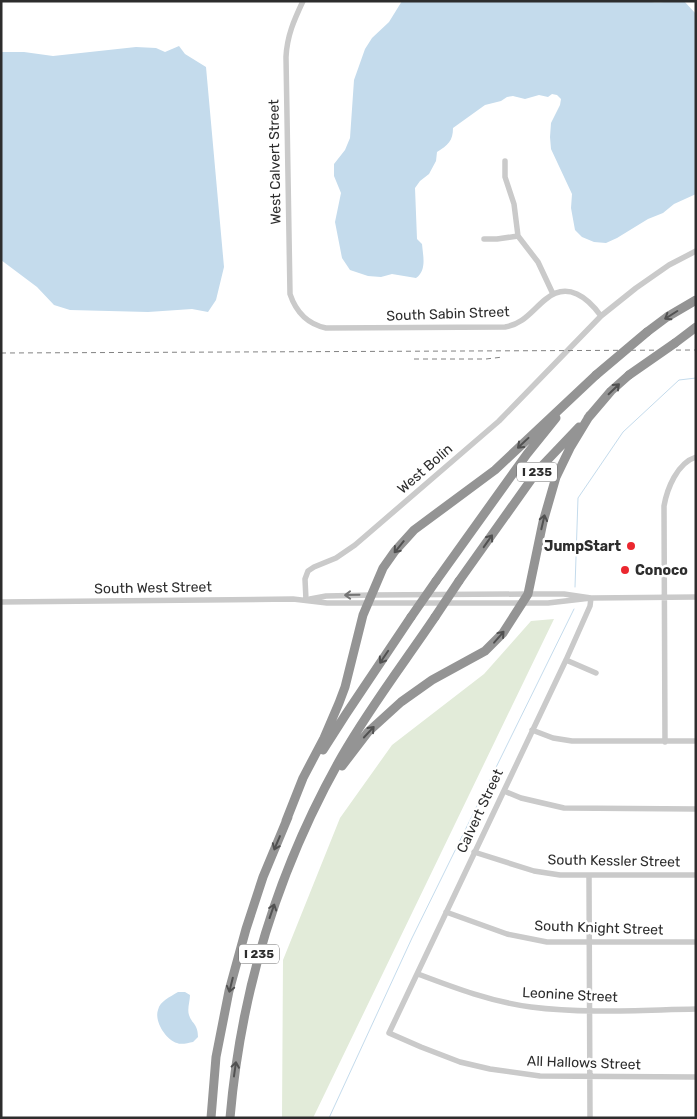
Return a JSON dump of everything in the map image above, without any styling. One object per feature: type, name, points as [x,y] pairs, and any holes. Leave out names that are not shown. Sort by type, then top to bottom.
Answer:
[{"type":"highway","name":"I 235","points":[[211,1118],[216,1057],[229,991],[246,929],[286,821],[318,759],[436,581],[527,454],[572,398],[648,332],[667,317],[696,300]]},
{"type":"highway","name":"I 235","points":[[230,1118],[240,1036],[261,946],[290,864],[319,799],[363,721],[538,470],[611,391],[629,375],[696,327]]},
{"type":"highway","points":[[286,821],[303,778],[324,738],[345,687],[363,615],[383,568],[395,550],[414,530],[482,481],[572,398]]},
{"type":"highway","points":[[319,799],[345,761],[368,732],[380,721],[417,690],[489,647],[503,633],[528,594],[542,522],[551,491],[561,466],[590,415]]},
{"type":"street","name":"West Calvert Street","points":[[303,1],[291,27],[286,57],[290,294],[296,309],[306,320]]},
{"type":"street","points":[[505,161],[505,177],[514,204],[518,236],[538,262],[553,294],[570,292],[580,295],[590,301],[601,316],[636,288],[696,251]]},
{"type":"street","points":[[484,239],[518,236]]},
{"type":"street","name":"South Sabin Street","points":[[306,320],[326,328],[505,327],[518,324],[553,294]]},
{"type":"street","name":"West Bolin","points":[[306,600],[305,579],[308,571],[336,558],[356,545],[500,421],[601,316]]},
{"type":"street","points":[[665,742],[664,506],[667,491],[680,469],[686,462],[696,457]]},
{"type":"street","name":"South West Street","points":[[306,600],[326,596],[372,594],[564,594],[591,598]]},
{"type":"street","name":"South West Street","points":[[1,602],[306,600],[327,603],[368,604],[548,603],[591,598],[696,597]]},
{"type":"street","name":"Calvert Street","points":[[389,1033],[566,660],[590,606],[591,598]]},
{"type":"street","points":[[566,660],[596,673]]},
{"type":"street","points":[[532,730],[553,738],[572,741],[696,741]]},
{"type":"street","points":[[504,791],[534,802],[564,808],[696,809]]},
{"type":"street","name":"South Kessler Street","points":[[474,852],[534,871],[560,875],[696,875]]},
{"type":"street","points":[[588,876],[590,1118]]},
{"type":"street","name":"South Knight Street","points":[[446,912],[517,937],[548,942],[696,942]]},
{"type":"street","name":"Leonine Street","points":[[418,974],[460,990],[511,1004],[534,1008],[589,1011],[696,1009]]},
{"type":"street","name":"All Hallows Street","points":[[389,1033],[452,1059],[488,1068],[540,1076],[696,1077]]},
{"type":"green space","points":[[554,619],[313,1118],[282,1118],[283,960],[340,818],[392,745],[484,674],[531,621]]},
{"type":"water","points":[[402,1],[684,1],[696,14],[696,194],[674,204],[663,213],[648,219],[606,243],[594,242],[582,237],[575,230],[571,208],[572,194],[551,149],[551,123],[561,99],[557,95],[552,94],[548,97],[539,95],[525,99],[513,96],[507,97],[501,101],[485,105],[453,128],[449,142],[437,152],[436,161],[429,174],[415,188],[417,239],[422,244],[423,258],[423,267],[419,275],[416,278],[392,274],[381,277],[368,276],[350,270],[342,258],[335,222],[341,193],[334,176],[334,164],[345,150],[350,138],[354,80],[365,49],[372,38],[389,22]]},
{"type":"water","points":[[179,46],[185,54],[206,67],[224,267],[216,300],[208,312],[192,309],[148,312],[70,310],[54,305],[37,287],[1,260],[1,52],[24,52],[53,56],[136,47],[156,48],[165,52]]},
{"type":"water","points":[[178,992],[185,992],[190,995],[188,1013],[198,1033],[198,1037],[193,1042],[185,1044],[173,1041],[165,1034],[159,1024],[157,1014],[161,1004]]},
{"type":"waterway","points":[[575,587],[578,498],[623,432],[679,380],[696,378]]},
{"type":"waterway","points":[[329,1118],[412,938],[574,609]]},
{"type":"railway","points":[[1,353],[696,350]]},
{"type":"railway","points":[[414,359],[486,359],[503,357]]},
{"type":"place","name":"JumpStart","points":[[631,546]]},
{"type":"place","name":"Conoco","points":[[625,570]]}]
